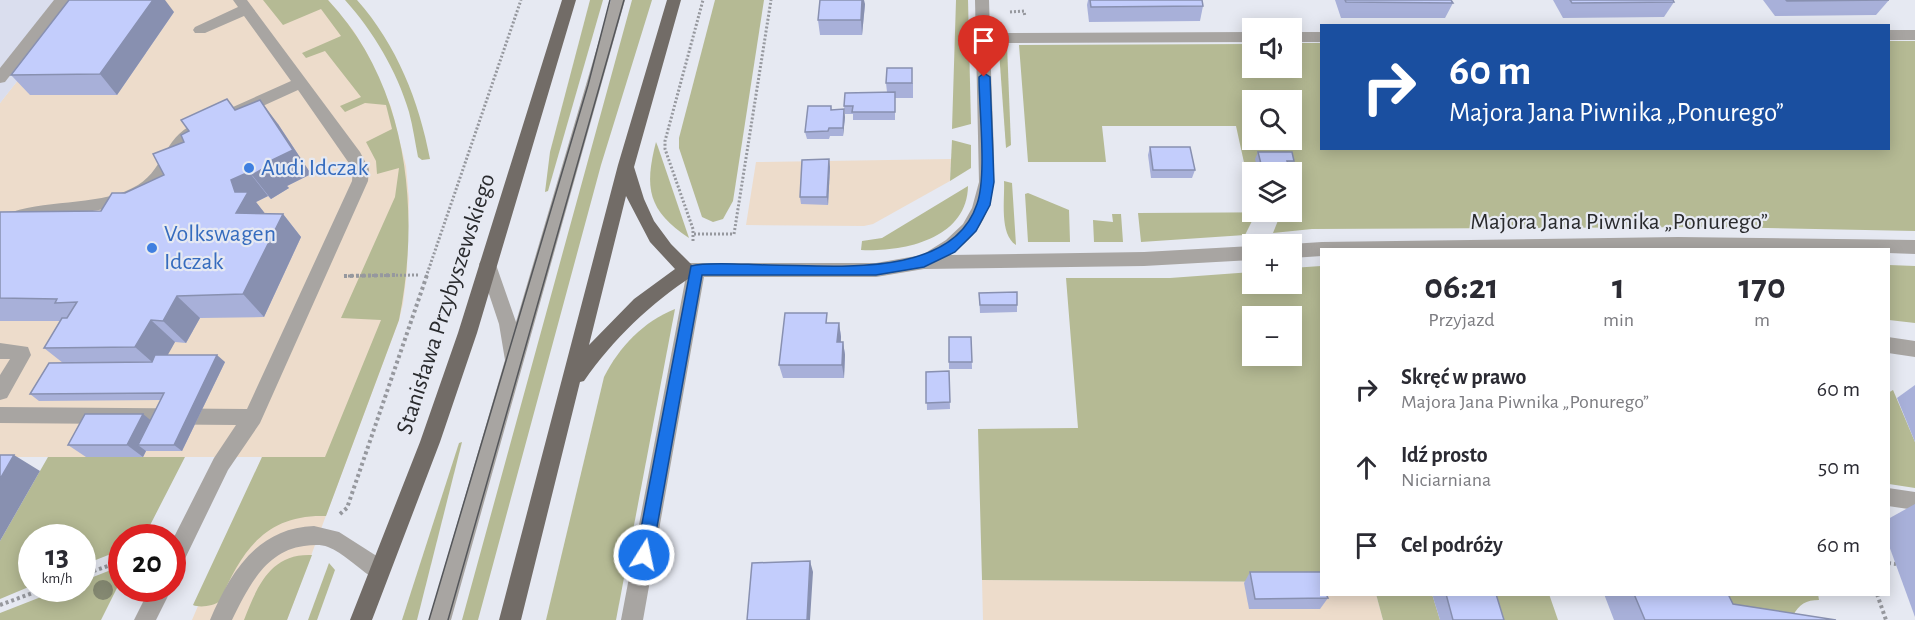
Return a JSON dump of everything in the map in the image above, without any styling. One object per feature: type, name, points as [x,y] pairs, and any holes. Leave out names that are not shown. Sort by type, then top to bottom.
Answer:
[{"type":"main road","name":"Stanisława Przybyszewskiego","points":[[360,620],[429,443],[525,153],[569,0]]},
{"type":"main road","points":[[510,620],[626,165],[674,0]]},
{"type":"main road","points":[[569,386],[595,349],[615,326],[642,303],[692,270],[664,248],[650,231],[634,198],[626,165]]},
{"type":"street","points":[[0,78],[62,0]]},
{"type":"street","points":[[440,620],[618,0]]},
{"type":"street","points":[[924,262],[950,248],[971,227],[984,205],[987,173],[982,0]]},
{"type":"street","points":[[186,535],[221,464],[253,417],[360,181],[361,169],[302,82],[243,5],[200,30]]},
{"type":"street","points":[[1890,35],[1915,35]]},
{"type":"street","points":[[983,38],[1242,37]]},
{"type":"street","points":[[1302,37],[1320,37]]},
{"type":"street","points":[[0,240],[18,216],[128,197],[148,188],[181,139],[302,82]]},
{"type":"street","name":"Majora Jana Piwnika „Ponurego”","points":[[1518,248],[1915,247]]},
{"type":"street","name":"Majora Jana Piwnika „Ponurego”","points":[[1302,250],[1320,249]]},
{"type":"street","points":[[632,620],[692,270],[876,270],[924,262],[1144,259],[1242,254]]},
{"type":"street","points":[[488,264],[512,342],[506,388]]},
{"type":"street","points":[[1890,345],[1915,349]]},
{"type":"street","points":[[0,351],[21,352],[22,355],[0,392]]},
{"type":"street","points":[[0,415],[253,417]]},
{"type":"street","points":[[1890,497],[1915,501]]},
{"type":"street","points":[[221,620],[253,562],[265,551],[295,538],[308,535],[329,537],[378,569]]},
{"type":"street","points":[[145,620],[154,602]]},
{"type":"path","points":[[337,516],[347,508],[521,0]]},
{"type":"path","points":[[692,270],[694,234],[665,149],[665,141],[703,0]]},
{"type":"path","points":[[694,234],[734,234],[771,0]]},
{"type":"path","points":[[1010,12],[1017,12]]},
{"type":"path","points":[[317,276],[418,275]]},
{"type":"path","points":[[1890,563],[1896,564]]},
{"type":"path","points":[[1879,596],[1886,620]]},
{"type":"path","points":[[0,605],[18,598]]},
{"type":"shaded area","points":[[0,0],[81,0],[0,103]]},
{"type":"shaded area","points":[[81,0],[328,0],[353,30],[368,55],[391,107],[406,166],[409,199],[407,271],[403,304],[287,620],[192,620],[262,457],[0,457],[0,103]]},
{"type":"shaded area","points":[[951,159],[950,181],[873,224],[864,226],[746,225],[756,162]]},
{"type":"shaded area","points":[[982,580],[1320,582],[1320,596],[1377,596],[1383,620],[983,620]]},
{"type":"green space","points":[[263,0],[328,0],[355,34],[376,70],[391,110],[402,151],[407,193],[406,278],[399,320],[326,516],[287,521],[271,529],[258,539],[237,566],[220,601],[211,605],[199,606],[193,605],[262,457],[325,457],[381,320],[341,318],[395,197],[399,168],[377,174],[376,161],[366,142],[392,129],[386,105],[365,103],[345,112],[340,106],[361,97],[325,51],[306,58],[302,53],[341,36],[321,9],[283,25]]},
{"type":"green space","points":[[345,0],[357,0],[371,17],[395,55],[413,95],[430,159],[422,160],[418,157],[409,112],[398,82],[374,38]]},
{"type":"green space","points":[[590,0],[603,0],[548,191],[545,192],[550,152]]},
{"type":"green space","points":[[632,0],[652,0],[601,165],[478,620],[462,620]]},
{"type":"green space","points":[[715,0],[764,0],[733,201],[723,219],[713,222],[702,217],[679,148],[679,138]]},
{"type":"green space","points":[[956,0],[968,0],[971,124],[952,129]]},
{"type":"green space","points":[[1890,41],[1915,41],[1915,231],[1717,227],[1312,229],[1273,233],[1277,222],[1302,222],[1302,162],[1244,162],[1236,126],[1102,126],[1106,162],[1028,162],[1019,45],[1242,44],[1242,78],[1302,78],[1302,43],[1320,43],[1320,150],[1890,150]]},
{"type":"green space","points":[[1007,45],[1011,145],[1006,148],[999,51]]},
{"type":"green space","points":[[952,140],[971,145],[971,168],[950,181]]},
{"type":"green space","points":[[656,142],[689,238],[665,218],[657,208],[653,197],[650,173]]},
{"type":"green space","points":[[1004,181],[1012,183],[1016,245],[1007,233],[1005,225]]},
{"type":"green space","points":[[968,186],[965,204],[957,219],[945,231],[913,245],[861,250],[862,241],[882,238]]},
{"type":"green space","points":[[1028,193],[1069,210],[1070,242],[1028,242],[1025,194]]},
{"type":"green space","points":[[1242,212],[1242,222],[1252,222],[1246,234],[1242,235],[1141,242],[1138,213]]},
{"type":"green space","points":[[1112,214],[1121,214],[1123,242],[1094,242],[1093,220],[1113,222]]},
{"type":"green space","points":[[1890,265],[1915,266],[1915,323],[1890,320]]},
{"type":"green space","points":[[1320,266],[1320,582],[982,580],[978,429],[1078,428],[1066,278],[1170,278],[1242,273],[1242,294],[1302,294],[1302,267]]},
{"type":"green space","points":[[675,309],[616,620],[546,620],[604,377],[617,355],[634,336],[653,320]]},
{"type":"green space","points":[[1893,390],[1915,442],[1915,488],[1890,484],[1890,392]]},
{"type":"green space","points":[[462,442],[417,620],[402,620],[459,443]]},
{"type":"green space","points":[[48,457],[185,457],[151,524],[108,524],[108,555],[96,560],[96,524],[18,524],[18,591],[0,599],[0,541]]},
{"type":"green space","points":[[312,555],[287,620],[244,620],[260,584],[275,566],[298,556]]},
{"type":"green space","points":[[329,563],[335,570],[317,620],[308,620]]},
{"type":"green space","points":[[108,571],[108,602],[110,602],[101,620],[0,620],[0,613],[28,602],[96,602],[96,576]]},
{"type":"green space","points":[[1377,596],[1433,596],[1440,620],[1383,620]]},
{"type":"green space","points":[[1482,596],[1550,596],[1558,620],[1489,620]]},
{"type":"green space","points":[[1708,596],[1818,596],[1819,600],[1803,604],[1793,616],[1764,620]]},
{"type":"building","points":[[69,0],[153,0],[100,74],[11,75]]},
{"type":"building","points":[[820,0],[862,0],[861,20],[818,20]]},
{"type":"building","points":[[1090,0],[1202,0],[1203,6],[1091,7]]},
{"type":"building","points":[[1345,0],[1451,0],[1453,3],[1346,2]]},
{"type":"building","points":[[1570,0],[1673,0],[1674,2],[1572,3]]},
{"type":"building","points":[[1786,0],[1889,0],[1787,1]]},
{"type":"building","points":[[887,68],[912,68],[912,83],[886,83]]},
{"type":"building","points":[[895,92],[895,112],[852,112],[853,106],[844,106],[845,93]]},
{"type":"building","name":"Volkswagen Idczak","points":[[227,99],[235,110],[260,100],[293,150],[266,163],[271,164],[252,175],[249,172],[231,180],[235,192],[248,192],[236,213],[283,214],[243,294],[177,296],[163,321],[151,320],[135,347],[44,348],[62,318],[67,318],[77,302],[55,303],[57,299],[0,298],[0,212],[101,211],[112,193],[125,193],[164,175],[153,154],[184,142],[181,135],[189,131],[181,120]]},
{"type":"building","points":[[808,106],[831,106],[831,110],[844,109],[843,128],[805,132]]},
{"type":"building","points":[[1150,147],[1190,147],[1195,170],[1153,170]]},
{"type":"building","points":[[1258,152],[1292,152],[1294,161],[1287,162],[1260,162]]},
{"type":"building","points":[[829,159],[827,197],[800,197],[802,160]]},
{"type":"building","points":[[1017,292],[1017,305],[980,305],[979,293]]},
{"type":"building","points":[[785,313],[827,313],[826,323],[839,323],[837,342],[843,342],[842,365],[779,365]]},
{"type":"building","points":[[949,337],[971,337],[972,362],[949,362]]},
{"type":"building","points":[[155,355],[217,355],[174,445],[138,445],[164,393],[30,394],[49,363],[152,362]]},
{"type":"building","points":[[949,371],[950,402],[926,403],[926,372]]},
{"type":"building","points":[[85,414],[143,414],[127,445],[68,445]]},
{"type":"building","points":[[0,455],[14,455],[0,479]]},
{"type":"building","points":[[810,561],[807,620],[747,620],[752,563]]},
{"type":"building","points":[[1250,572],[1320,572],[1320,596],[1328,598],[1255,599]]},
{"type":"building","points":[[1447,596],[1497,596],[1504,620],[1453,620]]},
{"type":"building","points":[[1635,596],[1729,596],[1733,604],[1836,620],[1645,620]]},
{"type":"tram line","points":[[429,620],[588,85],[610,0]]},
{"type":"tram line","points":[[448,620],[624,0]]},
{"type":"place","name":"Audi Idczak","points":[[249,168]]},
{"type":"place","name":"Volkswagen Idczak","points":[[152,248]]},
{"type":"route","points":[[644,555],[696,270],[876,270],[924,262],[950,248],[971,227],[984,205],[987,182],[984,77]]}]
